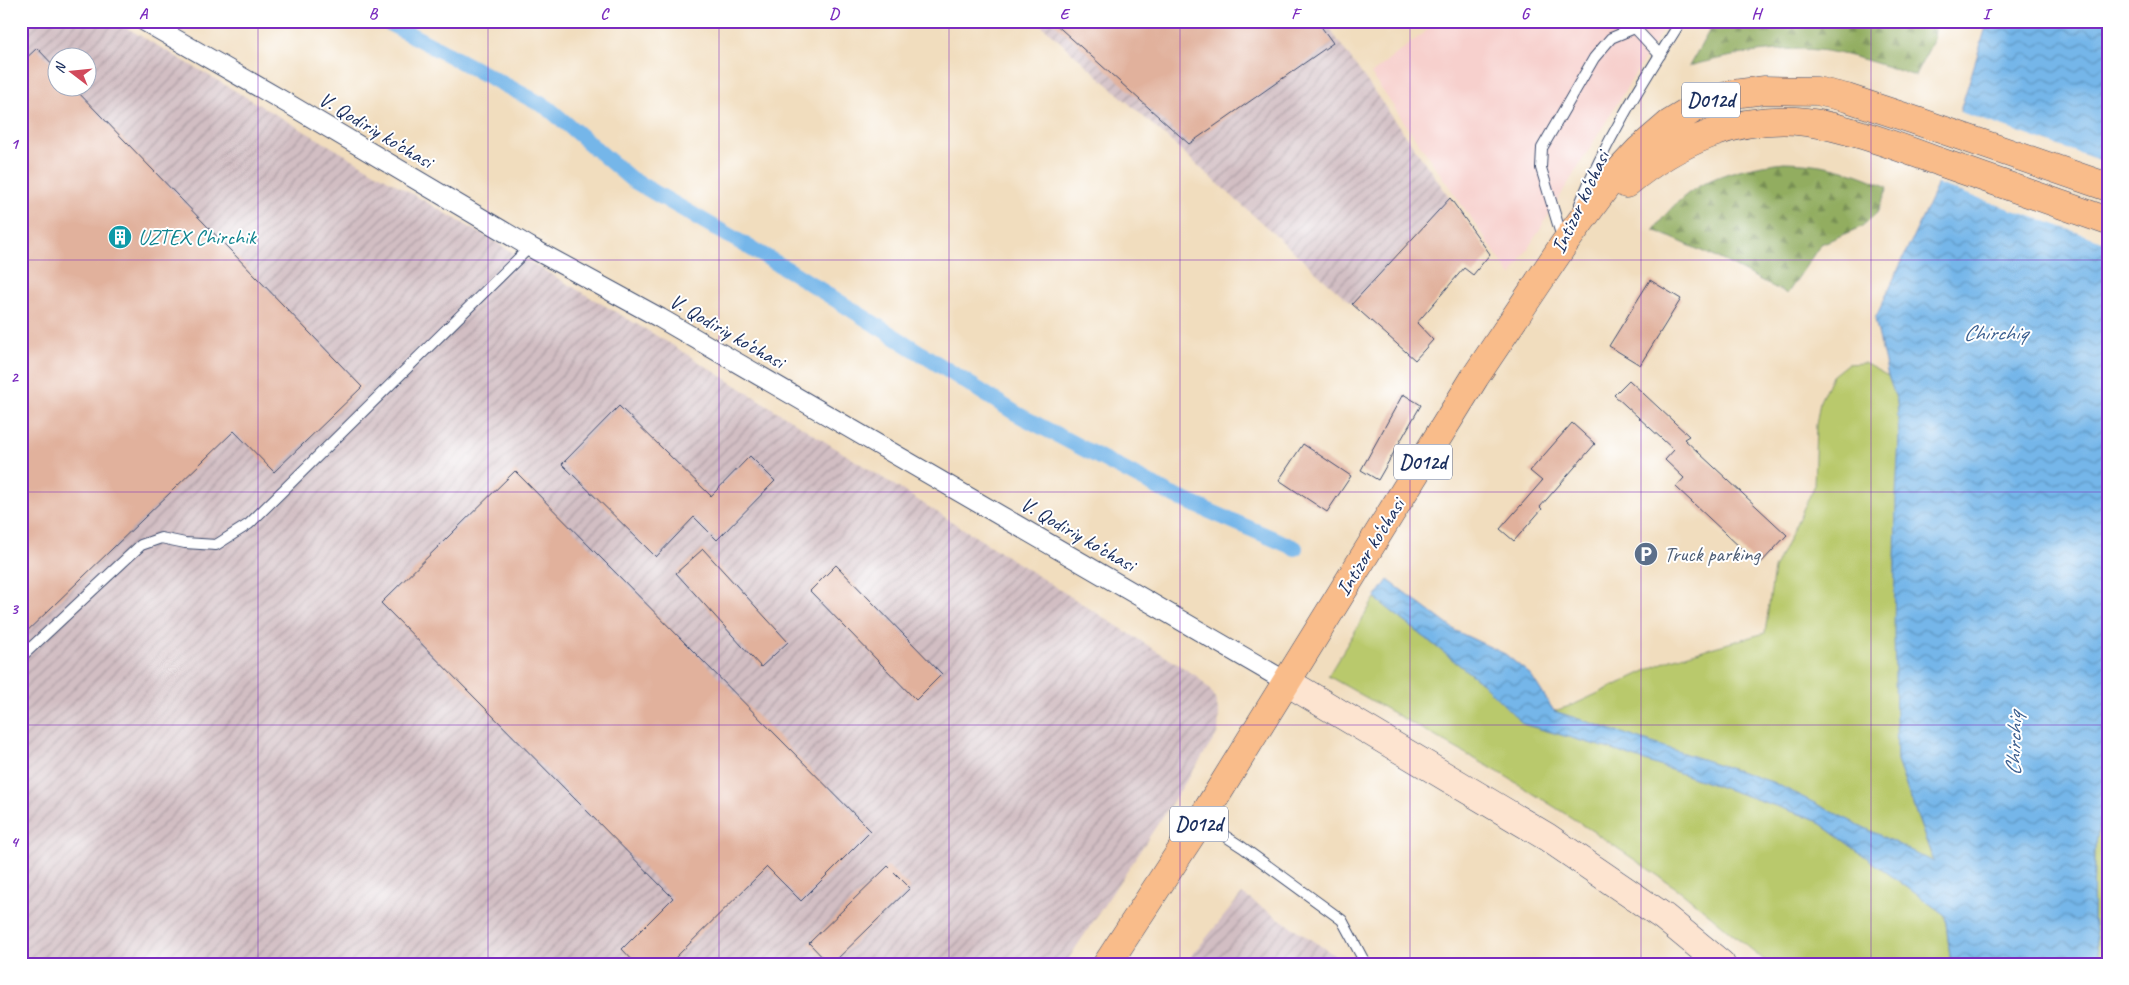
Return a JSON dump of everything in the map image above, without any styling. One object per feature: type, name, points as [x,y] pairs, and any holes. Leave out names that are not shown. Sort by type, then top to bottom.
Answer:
[{"type":"main road","name":"D012d","points":[[1564,244],[1611,180],[1653,136],[1685,113],[1717,98],[1766,90],[1817,91],[1847,98],[2108,188]]},
{"type":"main road","name":"D012d","points":[[1564,244],[1608,200],[1654,162],[1689,142],[1722,130],[1772,122],[1806,122],[1830,126],[2108,221]]},
{"type":"main road","name":"Intizor ko‘chasi","points":[[1106,964],[1201,820],[1475,377],[1564,244]]},
{"type":"street","name":"V. Qodiriy ko‘chasi","points":[[144,21],[530,247],[660,318],[1287,682]]},
{"type":"street","points":[[1287,682],[1547,837],[1664,918],[1721,964]]},
{"type":"lane","points":[[1623,21],[1637,25],[1660,55]]},
{"type":"lane","name":"Intizor ko‘chasi","points":[[1564,244],[1594,168],[1681,21]]},
{"type":"lane","points":[[1564,244],[1540,168],[1542,148],[1594,58],[1612,38],[1637,25]]},
{"type":"lane","points":[[21,656],[141,545],[161,538],[185,543],[216,544],[249,524],[530,247]]},
{"type":"lane","points":[[1201,820],[1242,847],[1342,920],[1362,959],[1368,964]]},
{"type":"shaded area","points":[[21,21],[115,21],[669,343],[1198,677],[1214,695],[1219,713],[1218,733],[1065,964],[21,964]]},
{"type":"shaded area","points":[[1037,21],[1324,21],[1450,198],[1352,304]]},
{"type":"shaded area","points":[[1439,21],[1668,21],[1511,276],[1371,74]]},
{"type":"shaded area","points":[[1242,894],[1348,964],[1185,964]]},
{"type":"green space","points":[[1715,21],[1936,21],[1934,39],[1915,76],[1846,55],[1803,49],[1774,50],[1746,54],[1689,66]]},
{"type":"green space","points":[[1784,162],[1837,168],[1888,187],[1877,213],[1861,227],[1821,244],[1787,294],[1724,261],[1654,230],[1680,200],[1710,180],[1745,169]]},
{"type":"green space","points":[[1864,363],[1888,376],[1897,401],[1899,437],[1895,564],[1897,761],[1934,863],[1772,782],[1554,711],[1573,705],[1671,659],[1765,633],[1774,569],[1814,487],[1816,425],[1820,401],[1832,376],[1847,364]]},
{"type":"green space","points":[[1375,598],[1482,683],[1523,724],[1610,749],[1814,819],[1945,915],[1951,964],[1769,964],[1682,892],[1594,832],[1507,777],[1328,676]]},
{"type":"green space","points":[[2108,785],[2108,964],[2100,964],[2093,918],[2094,852]]},
{"type":"water","name":"Chirchiq","points":[[1988,21],[2108,21],[2108,785],[2094,852],[2093,918],[2100,964],[1951,964],[1945,915],[1814,819],[1610,749],[1523,724],[1482,683],[1375,598],[1388,580],[1456,631],[1505,654],[1531,675],[1554,711],[1772,782],[1934,862],[1897,761],[1894,634],[1896,496],[1899,437],[1897,401],[1888,376],[1875,319],[1936,188]]},
{"type":"pier","points":[[1957,111],[2108,163],[2108,243],[1935,183]]},
{"type":"building","points":[[1052,21],[1317,21],[1333,43],[1189,144]]},
{"type":"building","name":"UZTEX Chirchik","points":[[37,48],[48,60],[48,98],[84,98],[362,387],[274,472],[234,431],[21,637],[21,63]]},
{"type":"building","points":[[1450,198],[1490,254],[1473,275],[1464,268],[1417,323],[1433,340],[1415,360],[1352,304]]},
{"type":"building","points":[[1650,280],[1681,299],[1640,365],[1609,346]]},
{"type":"building","points":[[1629,380],[1689,436],[1684,439],[1787,535],[1759,565],[1676,487],[1684,478],[1665,460],[1674,450],[1614,395]]},
{"type":"building","points":[[1403,394],[1421,405],[1378,480],[1361,470]]},
{"type":"building","points":[[619,406],[711,496],[750,456],[775,481],[717,540],[694,517],[656,557],[562,464]]},
{"type":"building","points":[[1572,423],[1595,444],[1540,507],[1542,509],[1514,541],[1500,529],[1542,481],[1530,471]]},
{"type":"building","points":[[1303,444],[1351,476],[1327,512],[1279,480]]},
{"type":"building","points":[[515,471],[871,831],[801,901],[767,867],[669,964],[636,964],[622,949],[673,898],[381,603]]},
{"type":"building","points":[[703,549],[788,642],[761,667],[676,573]]},
{"type":"building","points":[[836,565],[942,674],[916,700],[810,591]]},
{"type":"building","points":[[888,866],[910,888],[832,964],[829,964],[809,943]]},
{"type":"waterway","points":[[385,21],[548,108],[631,179],[792,272],[1017,414],[1170,494],[1295,548]]},
{"type":"place","name":"UZTEX Chirchik","points":[[120,237]]},
{"type":"place","name":"Truck parking","points":[[1646,554]]}]
